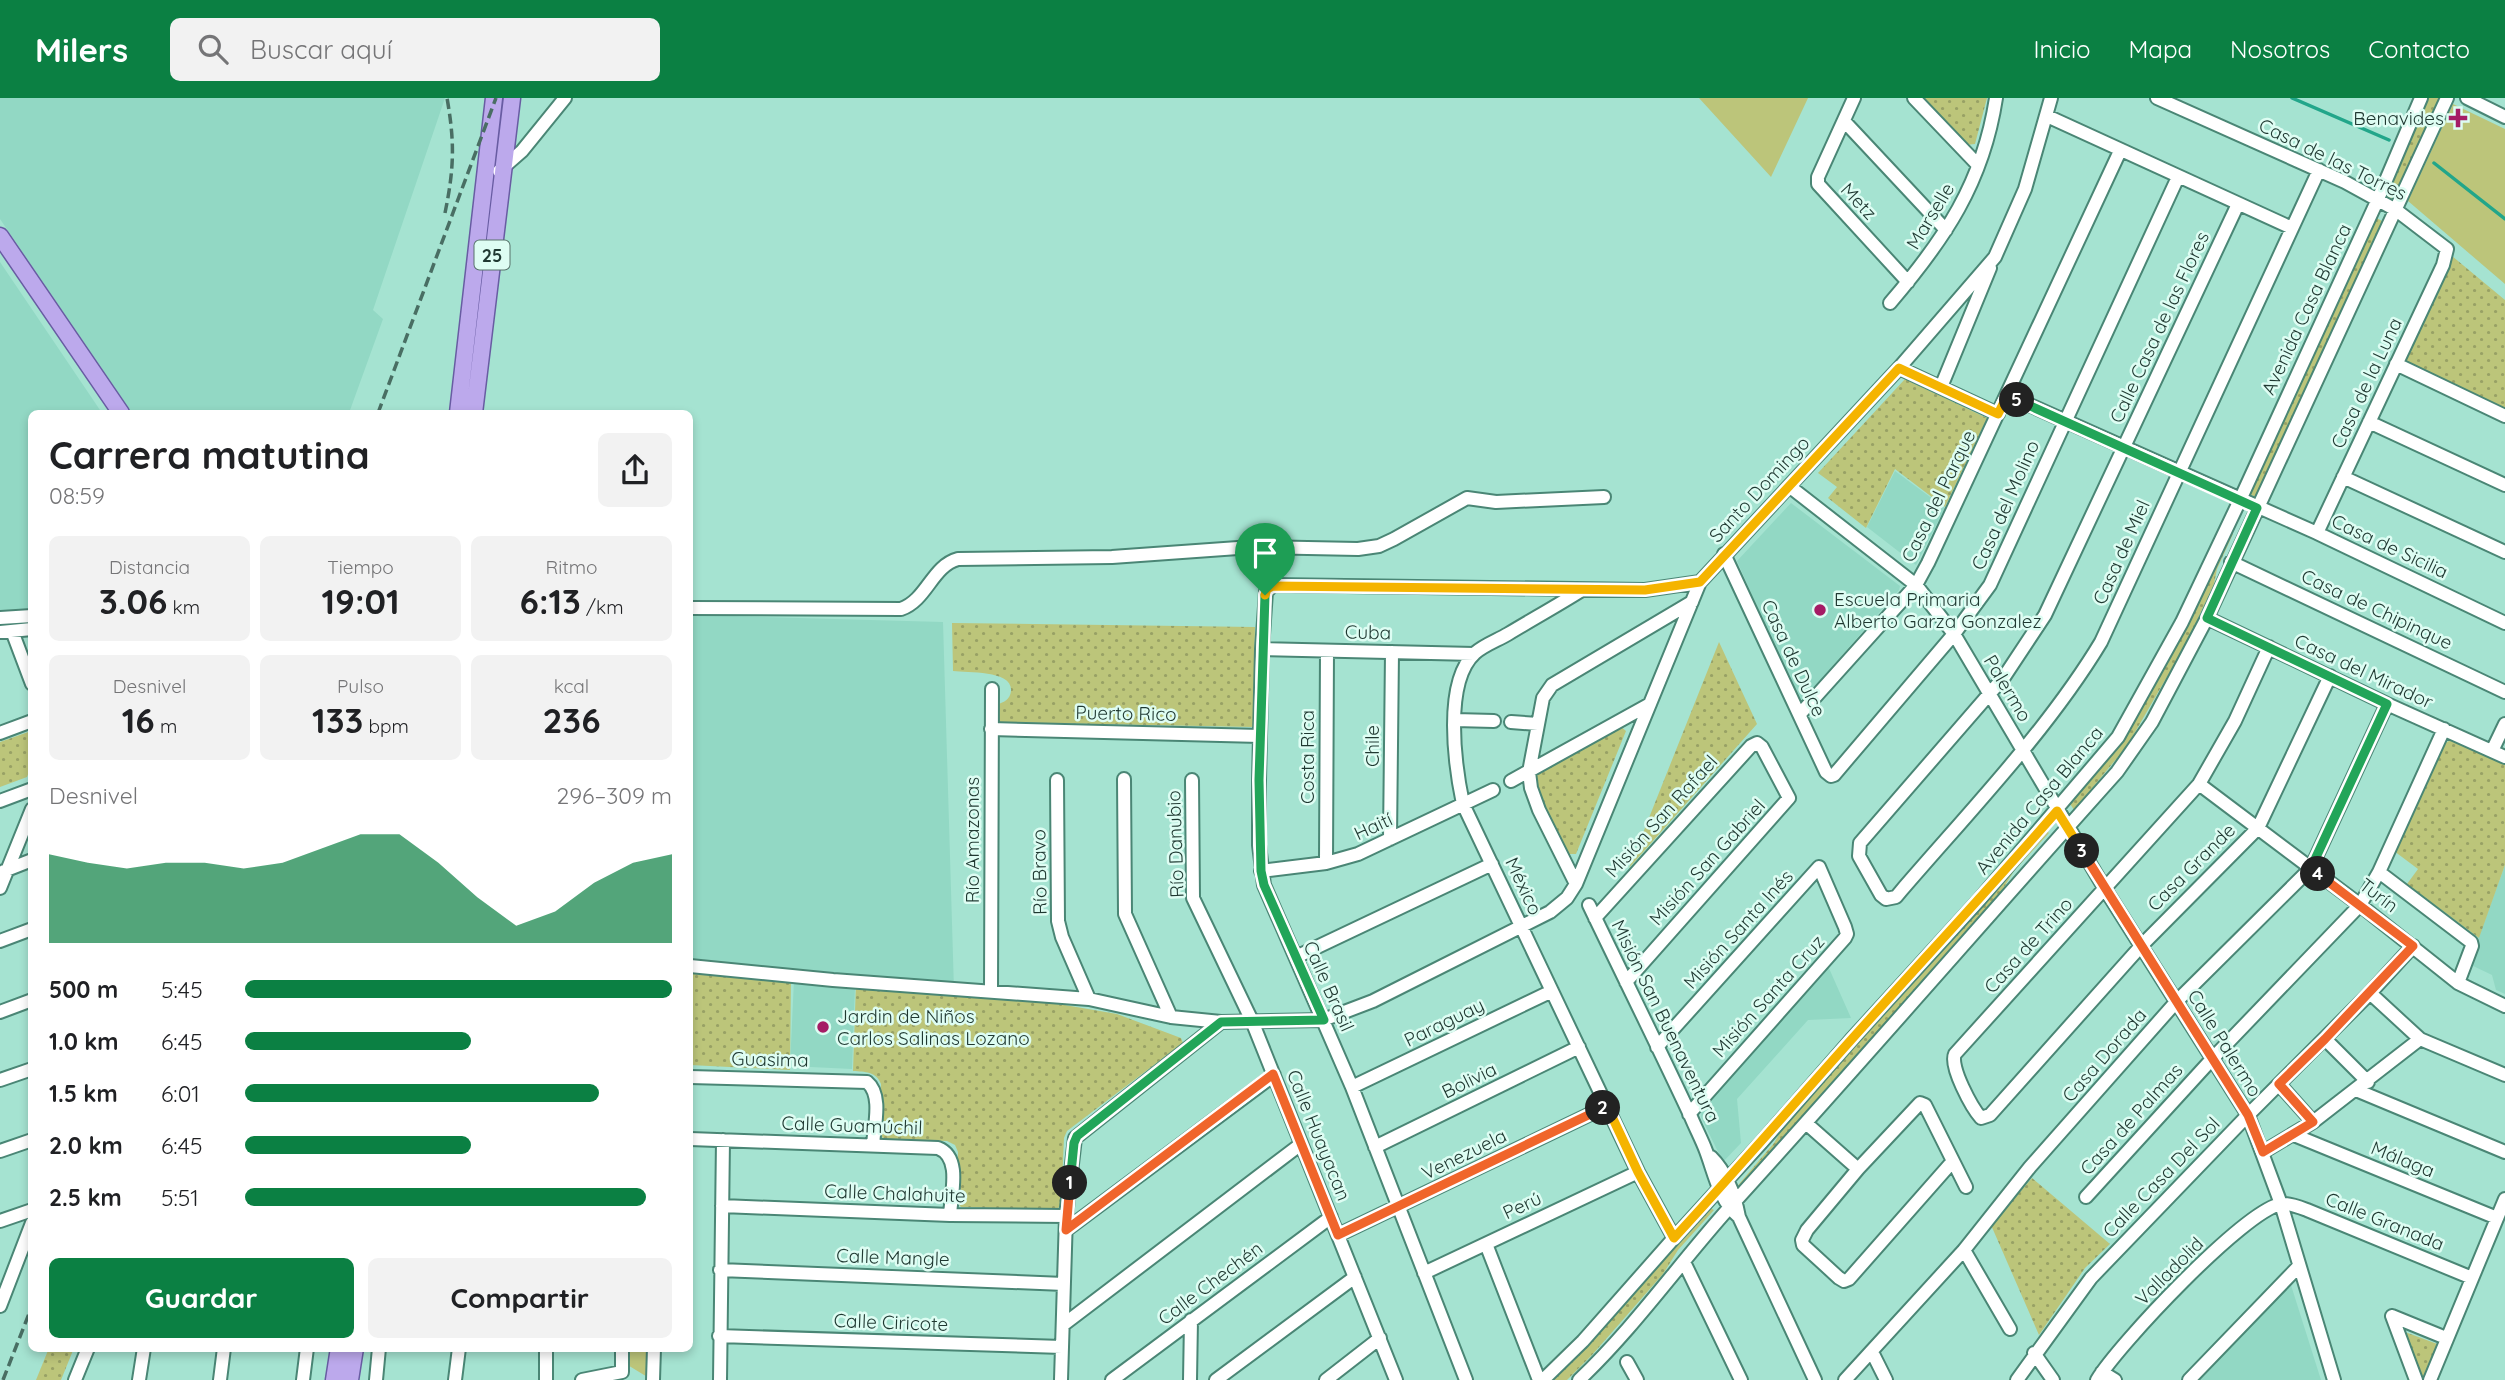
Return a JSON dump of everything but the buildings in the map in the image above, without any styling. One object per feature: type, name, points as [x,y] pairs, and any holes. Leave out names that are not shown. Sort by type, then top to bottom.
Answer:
[{"type":"main road","name":"25","points":[[458,410],[494,98]]},
{"type":"main road","name":"25","points":[[474,410],[512,98]]},
{"type":"main road","points":[[0,236],[119,410]]},
{"type":"main road","points":[[334,1380],[338,1352]]},
{"type":"main road","points":[[350,1380],[354,1352]]},
{"type":"street","points":[[485,174],[503,169],[522,151],[565,98]]},
{"type":"street","name":"Metz","points":[[1854,98],[1818,177],[1819,187],[1908,282]]},
{"type":"street","points":[[1914,98],[1978,165]]},
{"type":"street","name":"Marselle","points":[[1890,303],[1923,265],[1967,195],[1990,127],[1996,98]]},
{"type":"street","name":"Santo Domingo","points":[[1576,884],[1700,582],[1899,368],[1995,257],[2021,198],[2051,98]]},
{"type":"street","name":"Casa de las Torres","points":[[2157,98],[2378,199],[2447,249]]},
{"type":"street","name":"Avenida Casa Blanca","points":[[1541,1380],[1583,1341],[1979,900],[2118,737],[2182,622],[2240,500],[2378,199],[2421,98]]},
{"type":"street","name":"Avenida Casa Blanca","points":[[1579,1380],[1735,1209],[2117,772],[2139,742],[2207,618],[2447,98]]},
{"type":"street","points":[[2467,98],[2505,117]]},
{"type":"street","points":[[2047,116],[2292,228]]},
{"type":"street","points":[[1844,121],[1946,230]]},
{"type":"street","name":"Casa del Parque","points":[[1800,714],[1916,584],[1943,534],[2120,151]]},
{"type":"street","name":"Casa de Miel","points":[[1885,898],[1896,897],[2022,749],[2079,678],[2101,642],[2319,170]]},
{"type":"street","name":"Casa del Molino","points":[[1831,776],[1954,634],[1990,584],[2178,177]]},
{"type":"street","name":"Calle Casa de las Flores","points":[[1885,898],[1860,856],[1858,847],[2018,658],[2045,615],[2238,204]]},
{"type":"street","name":"Casa de la Luna","points":[[2317,533],[2443,265],[2447,249]]},
{"type":"street","points":[[1941,387],[1995,257]]},
{"type":"street","points":[[2396,364],[2505,416]]},
{"type":"street","points":[[1899,368],[1998,414]]},
{"type":"street","name":"Casa de Sicilia","points":[[2007,396],[2317,533],[2505,623]]},
{"type":"street","points":[[2369,422],[2505,485]]},
{"type":"street","points":[[2343,477],[2505,552]]},
{"type":"street","name":"Palermo","points":[[1789,486],[1916,584],[1954,634],[2067,827]]},
{"type":"street","points":[[693,608],[901,609],[909,607],[919,598],[946,564],[958,559],[1112,557],[1252,547],[1358,549],[1394,539],[1467,498],[1496,502],[1604,497]]},
{"type":"street","name":"Casa de Dulce","points":[[1724,554],[1826,772],[1831,776]]},
{"type":"street","name":"Casa de Chipinque","points":[[2231,562],[2505,692]]},
{"type":"street","points":[[1474,654],[1583,590],[1645,590],[1700,582]]},
{"type":"street","name":"Calle Brasil","points":[[1466,1380],[1352,1087],[1264,885],[1259,845],[1265,595],[1267,589],[1273,586],[1583,590]]},
{"type":"street","points":[[693,966],[833,980],[1089,999],[1171,1017],[1221,1022],[1324,1020],[1373,1001],[1559,905],[1576,884],[1534,798],[1529,772],[1542,698],[1552,685],[1692,602]]},
{"type":"street","points":[[0,618],[28,616]]},
{"type":"street","name":"Casa del Mirador","points":[[2207,618],[2505,757]]},
{"type":"street","points":[[28,629],[6,631],[28,676]]},
{"type":"street","name":"Casa de Trino","points":[[1981,1118],[1974,1109],[1952,1059],[2199,784],[2235,721],[2269,647]]},
{"type":"street","name":"Cuba","points":[[1262,649],[1474,654]]},
{"type":"street","name":"Costa Rica","points":[[1326,863],[1327,651]]},
{"type":"street","name":"Chile","points":[[1390,839],[1392,652]]},
{"type":"street","name":"México","points":[[1474,654],[1458,686],[1455,720],[1457,770],[1463,804],[1638,1172],[1674,1238]]},
{"type":"street","name":"Casa Grande","points":[[1981,1118],[1990,1115],[2141,946],[2258,828],[2330,676]]},
{"type":"street","name":"Río Amazonas","points":[[991,990],[992,689]]},
{"type":"street","points":[[1511,781],[1650,704]]},
{"type":"street","name":"Casa Dorada","points":[[1845,1380],[1964,1250],[2030,1167],[2176,1002],[2311,868],[2387,704]]},
{"type":"street","points":[[1455,720],[1494,721]]},
{"type":"street","points":[[0,733],[28,722]]},
{"type":"street","points":[[1511,722],[1538,724]]},
{"type":"street","points":[[2492,751],[2505,724]]},
{"type":"street","name":"Puerto Rico","points":[[991,729],[1260,736]]},
{"type":"street","name":"Casa de Palmas","points":[[2086,1197],[2212,1059],[2360,905],[2379,872],[2444,729]]},
{"type":"street","name":"Misión San Gabriel","points":[[1626,982],[1789,799],[1762,747],[1757,743]]},
{"type":"street","name":"Misión San Rafael","points":[[1595,918],[1751,746],[1757,743]]},
{"type":"street","points":[[1124,779],[1125,914],[1171,1017]]},
{"type":"street","name":"Río Bravo","points":[[1057,780],[1058,921],[1062,937],[1089,999]]},
{"type":"street","name":"Río Danubio","points":[[1192,780],[1193,898],[1252,1021]]},
{"type":"street","name":"Turín","points":[[2199,784],[2360,905],[2458,983],[2505,1006]]},
{"type":"street","points":[[0,801],[28,790]]},
{"type":"street","name":"Haití","points":[[1261,871],[1326,863],[1359,854],[1493,790]]},
{"type":"street","points":[[0,888],[4,871],[28,818]]},
{"type":"street","name":"Calle Palermo","points":[[2067,827],[2248,1115],[2281,1204],[2334,1380]]},
{"type":"street","points":[[4,871],[28,862]]},
{"type":"street","points":[[1296,957],[1492,864]]},
{"type":"street","name":"Misión Santa Cruz","points":[[1689,1114],[1847,934],[1819,867]]},
{"type":"street","name":"Misión Santa Inés","points":[[1657,1047],[1819,867]]},
{"type":"street","points":[[2379,872],[2472,943],[2458,983]]},
{"type":"street","name":"Misión San Buenaventura","points":[[1589,905],[1707,1154],[1716,1161],[1723,1185],[1815,1380]]},
{"type":"street","points":[[0,941],[28,930]]},
{"type":"street","name":"Calle Casa Del Sol","points":[[2017,1380],[2091,1278],[2413,946]]},
{"type":"street","name":"Paraguay","points":[[1352,1087],[1552,991]]},
{"type":"street","points":[[2370,993],[2420,1039],[2505,1075]]},
{"type":"street","points":[[0,1012],[28,1002]]},
{"type":"street","name":"Calle Huayacan","points":[[1252,1021],[1396,1380]]},
{"type":"street","points":[[1061,1380],[1066,1216],[1077,1136],[1221,1022]]},
{"type":"street","points":[[2325,1039],[2368,1082]]},
{"type":"street","points":[[2263,1152],[2313,1122],[2368,1082],[2420,1039]]},
{"type":"street","name":"Bolivia","points":[[1375,1147],[1579,1047]]},
{"type":"street","points":[[0,1080],[28,1070]]},
{"type":"street","points":[[1066,1230],[1273,1074]]},
{"type":"street","name":"Guasima","points":[[693,1077],[867,1082],[872,1086],[875,1095],[873,1145]]},
{"type":"street","points":[[2279,1084],[2313,1122]]},
{"type":"street","points":[[2356,1090],[2505,1152]]},
{"type":"street","points":[[1953,1161],[1849,1279],[1844,1281],[1806,1249],[1802,1240],[1807,1230],[1858,1169],[1922,1103],[1925,1105],[1953,1161],[1966,1187]]},
{"type":"street","name":"Venezuela","points":[[1338,1235],[1607,1106]]},
{"type":"street","points":[[1807,1124],[1858,1169]]},
{"type":"street","name":"Málaga","points":[[2294,1135],[2497,1219]]},
{"type":"street","name":"Calle Guamúchil","points":[[693,1139],[933,1147],[947,1153],[951,1158],[953,1169],[950,1215]]},
{"type":"street","points":[[720,1380],[723,1140]]},
{"type":"street","points":[[0,1151],[28,1141]]},
{"type":"street","points":[[1063,1325],[1301,1144]]},
{"type":"street","name":"Perú","points":[[1423,1273],[1638,1172]]},
{"type":"street","points":[[2430,1380],[2505,1199]]},
{"type":"street","name":"Calle Granada","points":[[2281,1204],[2307,1209],[2472,1278]]},
{"type":"street","name":"Valladolid","points":[[2099,1376],[2133,1334],[2233,1233],[2262,1213],[2281,1204]]},
{"type":"street","name":"Calle Chalahuite","points":[[722,1206],[950,1215],[1066,1216]]},
{"type":"street","points":[[0,1221],[28,1211]]},
{"type":"street","name":"Calle Chechén","points":[[1112,1380],[1125,1376],[1191,1320],[1331,1217]]},
{"type":"street","points":[[0,1306],[28,1233]]},
{"type":"street","points":[[1486,1244],[1541,1380]]},
{"type":"street","points":[[1964,1250],[2010,1329]]},
{"type":"street","points":[[1684,1262],[1741,1380]]},
{"type":"street","points":[[2189,1380],[2300,1266]]},
{"type":"street","name":"Calle Mangle","points":[[720,1270],[1064,1283]]},
{"type":"street","points":[[1216,1380],[1355,1277]]},
{"type":"street","points":[[2416,1380],[2392,1316],[2446,1339]]},
{"type":"street","points":[[1190,1380],[1191,1320]]},
{"type":"street","name":"Calle Ciricote","points":[[719,1336],[1062,1347]]},
{"type":"street","points":[[1326,1380],[1380,1338]]},
{"type":"street","points":[[75,1380],[86,1352]]},
{"type":"street","points":[[139,1380],[143,1352]]},
{"type":"street","points":[[220,1380],[224,1352]]},
{"type":"street","points":[[303,1380],[306,1352]]},
{"type":"street","points":[[376,1380],[379,1352]]},
{"type":"street","points":[[455,1380],[458,1352]]},
{"type":"street","points":[[546,1352],[546,1380]]},
{"type":"street","points":[[582,1380],[622,1372],[622,1352]]},
{"type":"street","points":[[653,1380],[654,1352]]},
{"type":"street","points":[[1872,1352],[1886,1380]]},
{"type":"street","points":[[2034,1353],[2053,1380]]},
{"type":"street","points":[[1627,1362],[1637,1380]]},
{"type":"street","points":[[2099,1376],[2115,1380]]},
{"type":"shaded area","points":[[0,98],[445,98],[373,310],[383,319],[350,410],[130,410],[0,219]]},
{"type":"shaded area","points":[[1699,98],[1808,98],[1771,177]]},
{"type":"shaded area","points":[[1921,98],[1987,98],[1975,144],[1965,145]]},
{"type":"shaded area","points":[[2428,98],[2440,98],[2393,201],[2383,196]]},
{"type":"shaded area","points":[[2453,104],[2505,129],[2505,284],[2408,201]]},
{"type":"shaded area","points":[[2375,217],[2382,221],[2255,497],[2250,494],[2285,409]]},
{"type":"shaded area","points":[[2452,256],[2505,300],[2505,408],[2408,363],[2405,354]]},
{"type":"shaded area","points":[[0,262],[100,410],[28,410],[28,610],[0,612]]},
{"type":"shaded area","points":[[1905,379],[1987,418],[1945,507],[1895,469],[1866,528],[1828,498],[1837,487],[1818,473]]},
{"type":"shaded area","points":[[1895,471],[1945,508],[1916,565],[1867,527]]},
{"type":"shaded area","name":"Escuela Primaria Alberto Garza Gonzalez","points":[[1791,503],[1900,586],[1801,702],[1737,561]]},
{"type":"shaded area","points":[[2229,532],[2233,534],[2217,569],[2214,584],[2186,644],[2127,746],[2074,810],[2069,802],[2114,748]]},
{"type":"shaded area","points":[[693,615],[943,622],[954,990],[693,961]]},
{"type":"shaded area","points":[[952,623],[1255,627],[1253,727],[996,722],[996,705],[1009,697],[1010,684],[997,676],[953,671]]},
{"type":"shaded area","points":[[1719,642],[1757,724],[1629,868]]},
{"type":"shaded area","points":[[1619,725],[1626,731],[1576,854],[1568,854],[1533,782],[1536,773]]},
{"type":"shaded area","points":[[28,732],[27,777],[0,787],[0,742]]},
{"type":"shaded area","points":[[2453,739],[2505,763],[2505,865],[2479,938],[2407,884],[2418,869],[2394,851],[2443,744]]},
{"type":"shaded area","points":[[2046,830],[2049,833],[2014,871],[1998,897],[1738,1193],[1734,1190],[1774,1143],[1785,1124]]},
{"type":"shaded area","points":[[2505,865],[2505,994],[2496,990],[2492,975],[2469,964]]},
{"type":"shaded area","points":[[1828,966],[1851,1018],[1808,1020],[1737,1099],[1741,1143],[1723,1162],[1701,1117],[1702,1108]]},
{"type":"shaded area","points":[[693,970],[791,979],[790,1070],[693,1065]]},
{"type":"shaded area","name":"Jardin de Niños Carlos Salinas Lozano","points":[[794,980],[855,987],[852,1069],[790,1066]]},
{"type":"shaded area","points":[[856,983],[1065,1005],[1117,1014],[1181,1038],[1183,1043],[1067,1131],[1064,1138],[1061,1205],[1056,1210],[961,1207],[956,1201],[958,1152],[955,1145],[947,1141],[884,1139],[879,1133],[881,1084],[873,1074],[853,1071]]},
{"type":"shaded area","points":[[2032,1178],[2110,1244],[2085,1268],[2039,1335],[1991,1225]]},
{"type":"shaded area","points":[[1705,1205],[1714,1210],[1678,1250],[1663,1274],[1567,1380],[1553,1380]]},
{"type":"shaded area","points":[[2290,1282],[2321,1380],[2194,1380]]},
{"type":"shaded area","points":[[2405,1332],[2440,1345],[2424,1380],[2420,1380]]},
{"type":"shaded area","points":[[47,1352],[72,1352],[61,1380],[36,1380]]},
{"type":"shaded area","points":[[626,1352],[649,1352],[649,1378],[626,1364]]},
{"type":"waterway","points":[[2292,98],[2389,140]]},
{"type":"waterway","points":[[2434,163],[2505,219]]},
{"type":"railway","points":[[445,213],[452,156],[447,98]]},
{"type":"railway","points":[[379,410],[496,98]]},
{"type":"railway","points":[[3,1380],[28,1316]]},
{"type":"place","name":"Benavides","points":[[2458,118]]},
{"type":"place","name":"Escuela Primaria Alberto Garza Gonzalez","points":[[1820,610]]},
{"type":"place","name":"Jardin de Niños Carlos Salinas Lozano","points":[[823,1027]]},
{"type":"route","points":[[1899,368],[1998,414],[2007,396],[2257,508],[2207,618],[2387,704],[2311,868],[2413,946],[2279,1084],[2313,1122],[2263,1152],[2248,1115],[2057,811],[1674,1238],[1638,1172],[1607,1106],[1338,1235],[1273,1074],[1066,1230],[1074,1140],[1077,1136],[1221,1022],[1324,1020],[1264,885],[1261,871],[1259,780],[1265,595],[1270,586],[1645,590],[1700,582],[1899,368]]}]
